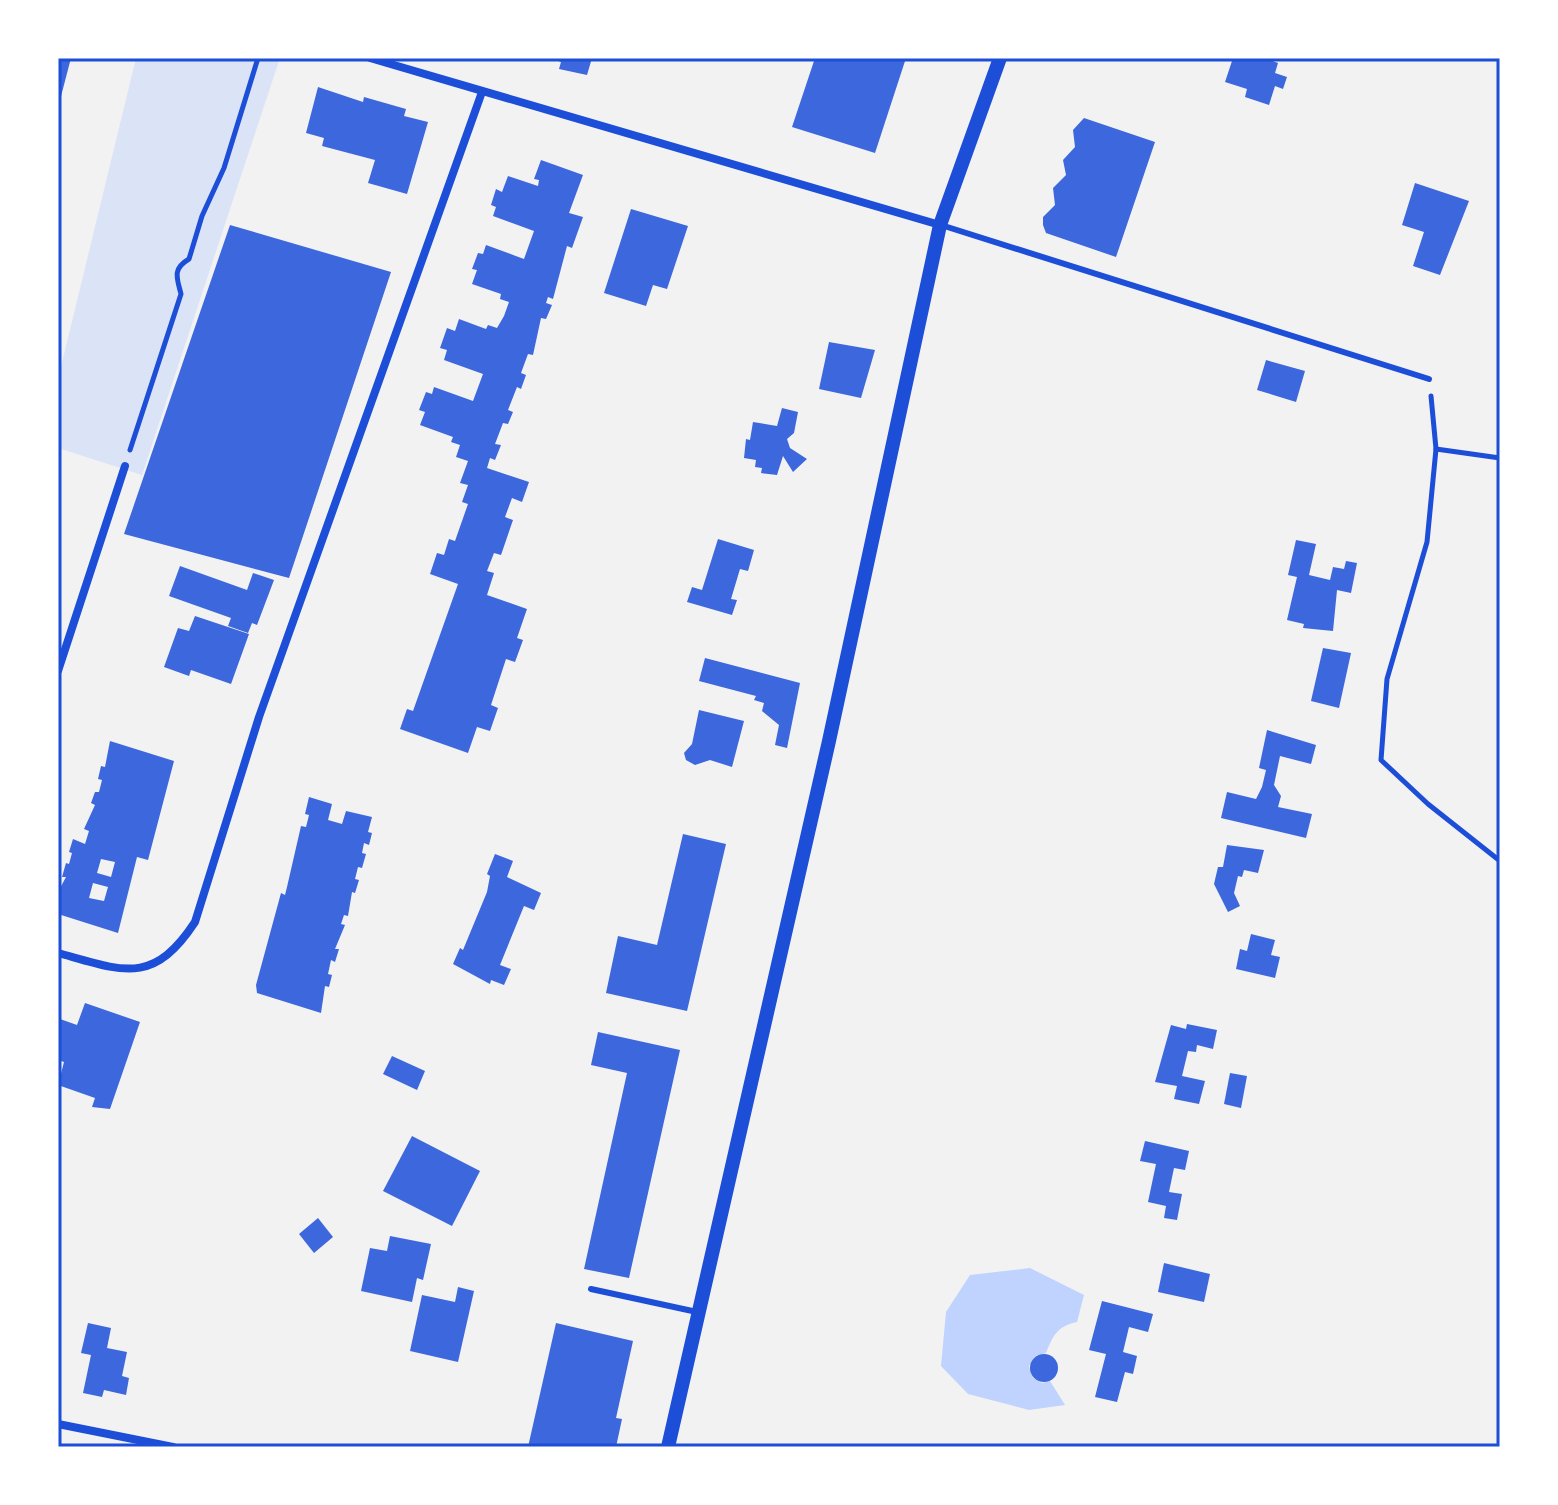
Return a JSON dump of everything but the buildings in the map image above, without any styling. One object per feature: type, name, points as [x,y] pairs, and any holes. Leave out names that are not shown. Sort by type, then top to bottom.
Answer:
[{"type":"street","points":[[370,58],[940,225]]},
{"type":"street","points":[[668,1447],[829,741],[940,225],[1000,58]]},
{"type":"street","points":[[58,953],[115,969],[148,967],[175,951],[195,922],[259,717],[482,92]]},
{"type":"street","points":[[58,671],[62,644],[125,466]]},
{"type":"street","points":[[58,1424],[173,1447]]},
{"type":"lane","points":[[940,225],[1429,379]]},
{"type":"lane","points":[[591,1289],[698,1312]]},
{"type":"path","points":[[125,466],[181,294],[175,273],[179,265],[189,259],[202,216],[224,168],[258,58]]},
{"type":"path","points":[[1429,379],[1436,449],[1427,542],[1387,679],[1381,760],[1428,804],[1500,861]]},
{"type":"path","points":[[1436,449],[1500,458]]},
{"type":"shaded area","points":[[136,58],[280,58],[142,475],[58,448],[58,379]]},
{"type":"water","points":[[1030,1268],[1084,1295],[1077,1322],[1060,1329],[1046,1353],[1035,1356],[1029,1366],[1033,1378],[1042,1383],[1050,1381],[1065,1405],[1029,1410],[968,1394],[941,1366],[946,1312],[970,1275]]}]
